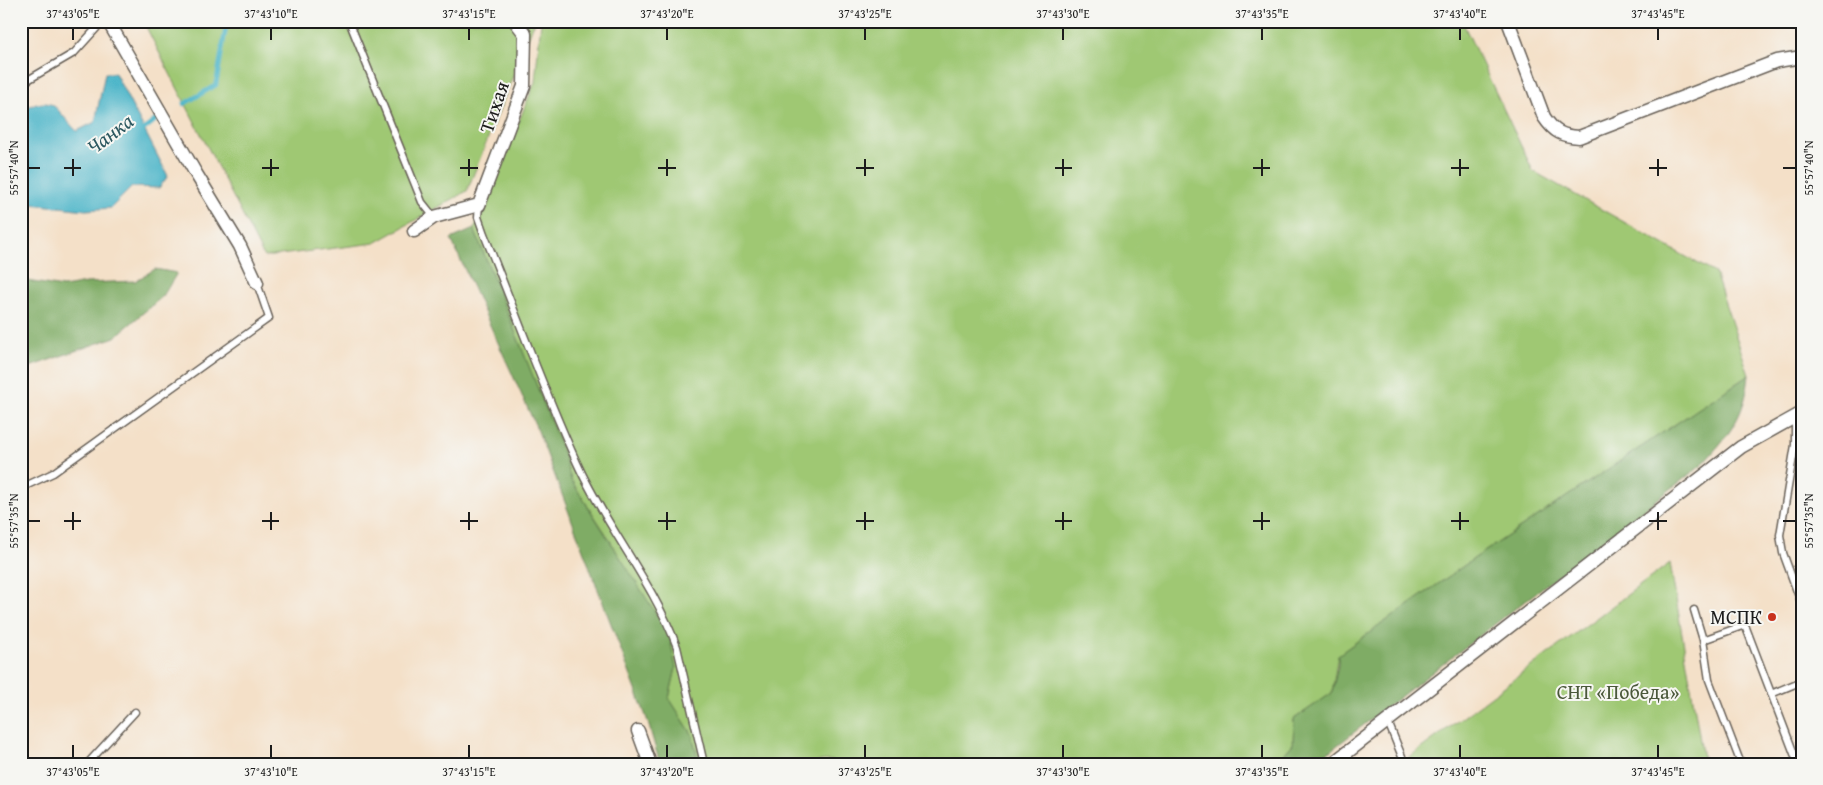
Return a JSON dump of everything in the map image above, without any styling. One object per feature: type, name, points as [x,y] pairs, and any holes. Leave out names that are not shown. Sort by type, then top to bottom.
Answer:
[{"type":"street","points":[[108,21],[240,246],[256,282]]},
{"type":"street","name":"Тихая","points":[[479,205],[524,86],[526,34],[514,21]]},
{"type":"street","points":[[1508,21],[1544,117],[1552,130],[1566,136],[1580,137],[1777,61],[1802,57]]},
{"type":"street","points":[[414,231],[434,217],[479,205]]},
{"type":"street","points":[[1332,764],[1741,447],[1798,414]]},
{"type":"street","points":[[638,732],[650,764]]},
{"type":"lane","points":[[21,84],[74,53],[103,21]]},
{"type":"lane","points":[[349,21],[422,202],[434,217]]},
{"type":"lane","points":[[479,205],[478,217],[484,234],[577,463],[600,507],[626,549],[671,630],[677,647],[704,764]]},
{"type":"lane","points":[[21,488],[53,472],[269,318],[256,282]]},
{"type":"lane","points":[[1798,414],[1795,445],[1780,535],[1783,553],[1802,605]]},
{"type":"lane","points":[[1694,610],[1704,640],[1709,680],[1741,764]]},
{"type":"lane","points":[[1704,640],[1745,625],[1798,764]]},
{"type":"lane","points":[[1771,694],[1802,681]]},
{"type":"lane","points":[[87,764],[135,712]]},
{"type":"lane","points":[[1388,722],[1405,764]]},
{"type":"green space","points":[[143,21],[535,21],[467,191],[375,243],[264,257]]},
{"type":"green space","points":[[541,21],[1462,21],[1533,171],[1715,273],[1749,375],[1472,560],[1338,655],[1332,693],[1294,719],[1293,744],[1275,764],[844,764],[820,761],[813,764],[699,764],[692,734],[669,698],[676,668],[640,592],[608,537],[571,480],[562,449],[474,229],[535,82]]},
{"type":"green space","points":[[474,229],[562,449],[571,480],[669,634],[676,668],[669,698],[692,734],[699,764],[660,764],[647,719],[538,431],[451,239]]},
{"type":"green space","points":[[155,269],[177,273],[163,296],[115,337],[21,370],[21,280],[63,287],[86,283],[135,281]]},
{"type":"green space","points":[[1749,375],[1744,403],[1734,424],[1702,465],[1313,764],[1275,764],[1293,744],[1294,719],[1332,693],[1338,665],[1338,655],[1472,560]]},
{"type":"green space","name":"СНТ «Победа»","points":[[1670,563],[1704,764],[1400,764]]},
{"type":"water","points":[[105,73],[115,73],[168,176],[159,188],[132,187],[111,208],[86,210],[21,203],[21,109],[48,103],[54,106],[77,131],[95,122]]},
{"type":"waterway","name":"Чанка","points":[[184,104],[216,85],[227,21]]},
{"type":"waterway","name":"Чанка","points":[[142,131],[157,119]]},
{"type":"place","name":"МСПК","points":[[1772,617]]}]
